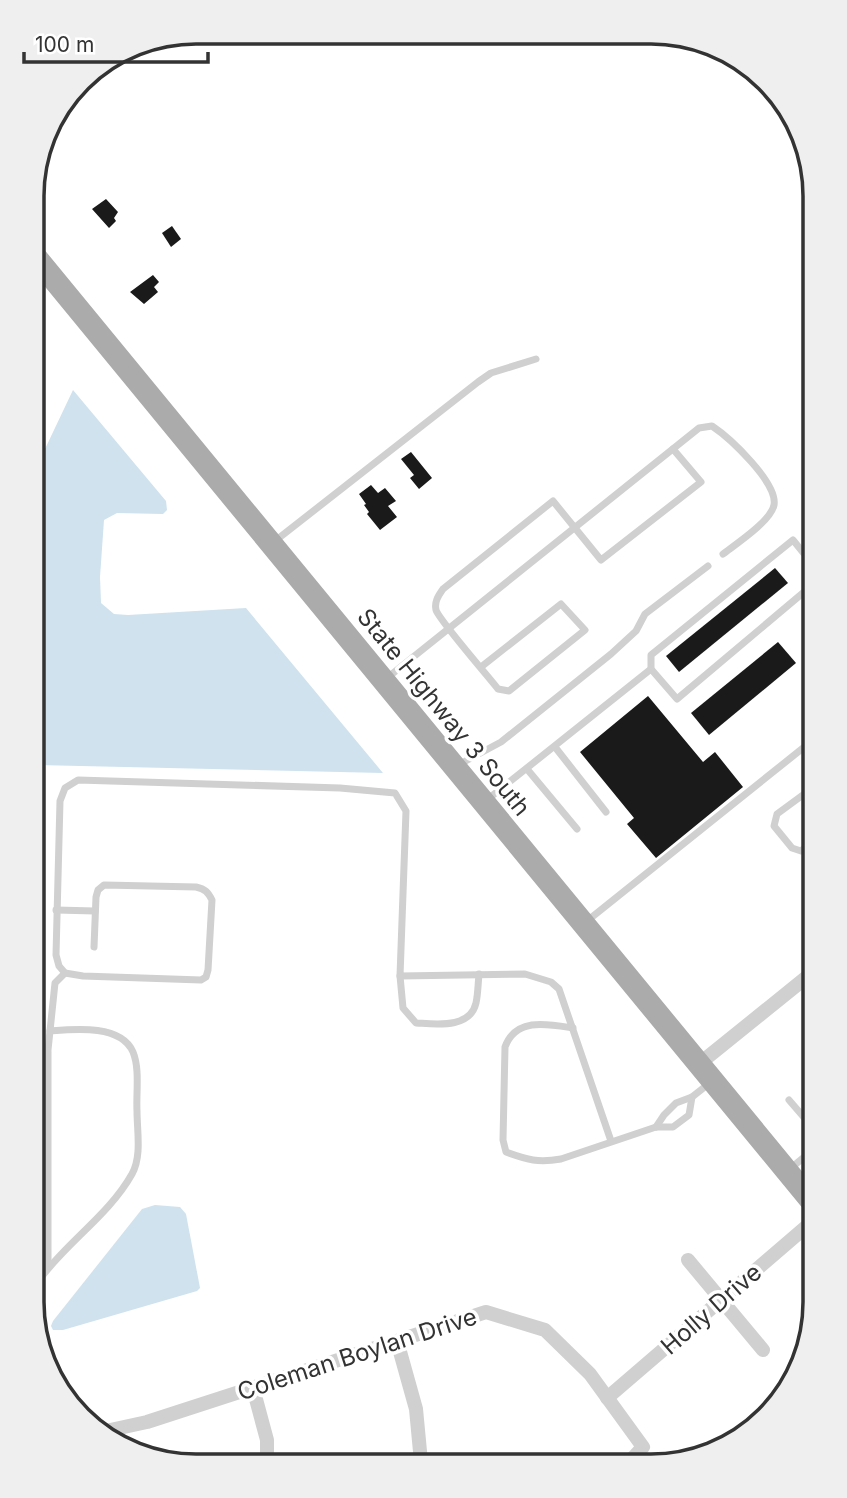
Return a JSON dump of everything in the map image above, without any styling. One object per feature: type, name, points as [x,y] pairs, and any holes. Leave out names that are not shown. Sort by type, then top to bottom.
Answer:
[{"type":"main road","name":"State Highway 3 South","points":[[44,267],[803,1189]]},
{"type":"street","points":[[706,1072],[803,981]]},
{"type":"street","name":"Holly Drive","points":[[607,1398],[803,1229]]},
{"type":"street","points":[[688,1260],[763,1349]]},
{"type":"street","name":"Coleman Boylan Drive","points":[[115,1431],[486,1312],[545,1330],[590,1374],[643,1447],[637,1454]]},
{"type":"street","points":[[397,1341],[416,1409],[420,1454]]},
{"type":"street","points":[[253,1388],[267,1440],[267,1454]]},
{"type":"lane","points":[[272,543],[478,382],[492,373],[536,359]]},
{"type":"lane","points":[[384,680],[699,428],[712,426],[722,433],[768,482],[774,495],[774,507],[761,523],[723,554]]},
{"type":"lane","points":[[481,667],[561,604],[585,630],[509,691],[498,689],[436,610],[436,598],[443,589],[553,500],[601,560],[701,482],[673,449]]},
{"type":"lane","points":[[803,552],[793,540],[651,655],[651,669],[677,699],[803,593]]},
{"type":"lane","points":[[455,767],[501,742],[611,654],[636,631],[645,614],[708,566]]},
{"type":"lane","points":[[484,802],[651,669]]},
{"type":"lane","points":[[555,747],[606,812]]},
{"type":"lane","points":[[584,923],[803,748]]},
{"type":"lane","points":[[527,769],[577,829]]},
{"type":"lane","points":[[65,973],[55,955],[60,801],[65,788],[78,780],[340,788],[395,793],[407,811],[400,976],[403,1008],[416,1023],[446,1024],[465,1019],[476,1006],[479,974]]},
{"type":"lane","points":[[803,795],[776,814],[774,825],[792,848],[803,849]]},
{"type":"lane","points":[[65,973],[201,980],[206,977],[212,900],[209,893],[203,888],[104,885],[98,890],[96,897],[94,947]]},
{"type":"lane","points":[[56,910],[95,911]]},
{"type":"lane","points":[[48,1267],[50,1031],[55,983],[65,973]]},
{"type":"lane","points":[[400,976],[526,974],[551,982],[559,989],[611,1141]]},
{"type":"lane","points":[[573,1028],[536,1024],[522,1027],[508,1040],[505,1047],[503,1140],[506,1152],[530,1161],[561,1159],[656,1127],[673,1127],[689,1115],[692,1097],[706,1072]]},
{"type":"lane","points":[[44,1273],[105,1208],[132,1174],[138,1156],[132,1051],[121,1039],[93,1028],[50,1031]]},
{"type":"lane","points":[[656,1127],[676,1103],[692,1097]]},
{"type":"lane","points":[[789,1100],[803,1116]]},
{"type":"lane","points":[[788,1171],[803,1158]]},
{"type":"water","points":[[73,390],[166,501],[167,510],[163,514],[117,513],[104,520],[101,603],[114,614],[128,615],[246,608],[383,773],[44,765],[44,451]]},
{"type":"water","points":[[155,1205],[180,1207],[186,1214],[200,1288],[63,1330],[53,1330],[53,1321],[142,1209]]},
{"type":"building","points":[[106,199],[118,212],[114,218],[116,221],[109,228],[92,209]]},
{"type":"building","points":[[172,226],[181,239],[171,247],[162,233]]},
{"type":"building","points":[[153,275],[159,282],[154,287],[158,292],[144,304],[130,292]]},
{"type":"building","points":[[411,452],[432,478],[419,489],[410,478],[414,475],[401,459]]},
{"type":"building","points":[[371,485],[378,493],[385,488],[396,501],[388,506],[397,517],[380,530],[367,514],[369,512],[364,505],[366,504],[359,494]]},
{"type":"building","points":[[775,568],[788,583],[679,672],[666,656]]},
{"type":"building","points":[[778,642],[796,663],[709,735],[691,713]]},
{"type":"building","points":[[648,696],[703,762],[715,752],[743,787],[656,858],[627,824],[634,818],[580,752]]}]
